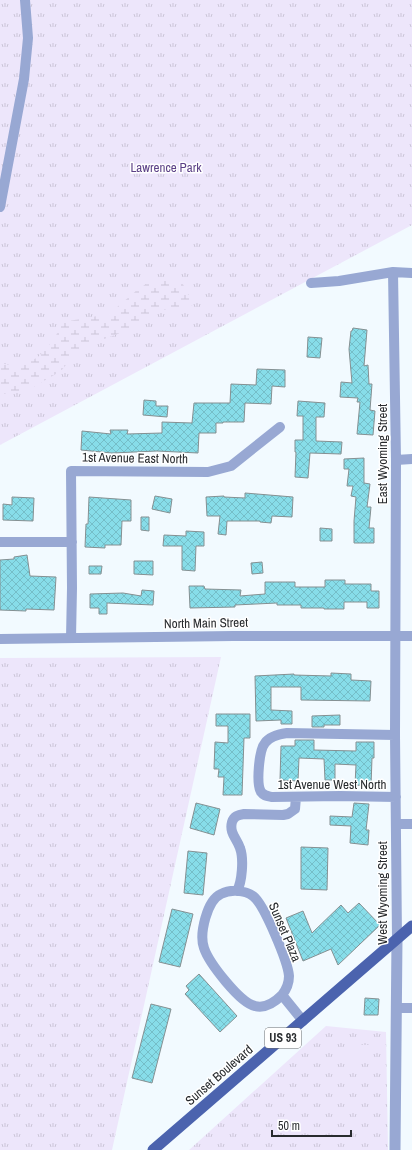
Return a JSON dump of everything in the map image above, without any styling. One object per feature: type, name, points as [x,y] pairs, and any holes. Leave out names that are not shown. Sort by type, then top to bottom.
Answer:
[{"type":"main road","name":"Sunset Boulevard","points":[[160,1148],[412,926]]},
{"type":"street","points":[[0,207],[24,79],[28,38],[25,0]]},
{"type":"street","points":[[311,283],[339,281],[393,272],[412,273]]},
{"type":"street","name":"East Wyoming Street","points":[[393,272],[396,460],[396,635]]},
{"type":"street","name":"1st Avenue East North","points":[[72,542],[72,471],[208,472],[232,466],[280,427]]},
{"type":"street","points":[[396,460],[412,459]]},
{"type":"street","points":[[0,542],[72,542],[70,638]]},
{"type":"street","name":"West Wyoming Street","points":[[394,1150],[397,939],[395,735],[396,635]]},
{"type":"street","name":"North Main Street","points":[[0,639],[412,636]]},
{"type":"street","name":"1st Avenue West North","points":[[395,735],[281,734],[264,743],[258,779],[260,790],[266,796],[396,798]]},
{"type":"street","points":[[296,797],[295,809],[288,814],[282,816],[244,814],[233,818],[231,831],[241,849],[242,880],[237,891],[223,893],[212,901],[205,923],[203,937],[204,948],[211,963],[226,982],[250,1004],[255,1006],[266,1006],[282,996],[303,1021]]},
{"type":"street","points":[[396,824],[412,824]]},
{"type":"street","name":"Sunset Plaza","points":[[237,891],[254,897],[265,914],[289,974],[282,996]]},
{"type":"street","points":[[396,1008],[412,1008]]},
{"type":"green space","name":"Lawrence Park","points":[[0,0],[412,0],[412,225],[0,445]]},
{"type":"green space","points":[[153,279],[181,280],[193,305],[156,311],[131,329],[80,348],[61,371],[23,393],[11,392],[0,395],[0,363],[15,366],[37,358],[53,341],[63,322],[109,314]]},
{"type":"green space","points":[[221,657],[112,1150],[0,1150],[0,658]]},
{"type":"green space","points":[[326,1026],[386,1032],[388,1150],[189,1150]]},
{"type":"green space","points":[[345,1045],[371,1045],[371,1060],[345,1060]]},
{"type":"building","points":[[353,328],[367,330],[364,366],[368,365],[369,384],[372,384],[370,410],[375,411],[373,435],[357,434],[360,402],[357,402],[358,398],[340,397],[341,382],[352,383],[349,349],[351,331]]},
{"type":"building","points":[[308,337],[322,338],[320,358],[307,357]]},
{"type":"building","points":[[257,369],[285,370],[285,387],[272,386],[271,404],[245,403],[244,422],[216,423],[216,433],[199,433],[198,453],[157,451],[112,453],[81,450],[82,431],[111,434],[110,430],[128,430],[127,434],[162,433],[162,422],[192,423],[194,403],[230,403],[231,384],[256,385]]},
{"type":"building","points":[[144,400],[156,401],[156,406],[168,406],[167,417],[143,415]]},
{"type":"building","points":[[298,401],[325,403],[324,417],[316,417],[316,441],[342,442],[341,454],[310,453],[308,478],[295,477],[295,440],[303,440],[303,416],[297,416]]},
{"type":"building","points":[[364,458],[364,483],[370,484],[367,507],[371,507],[369,528],[374,528],[374,543],[354,543],[356,497],[351,496],[353,486],[347,486],[349,469],[344,469],[344,459]]},
{"type":"building","points":[[245,493],[293,497],[292,517],[272,516],[271,523],[260,521],[227,521],[226,535],[218,534],[220,516],[207,516],[206,497],[224,496],[245,498]]},
{"type":"building","points":[[155,496],[172,499],[170,513],[152,509]]},
{"type":"building","points":[[12,497],[34,498],[33,521],[3,520],[3,504],[12,505]]},
{"type":"building","points":[[89,497],[131,500],[131,521],[122,521],[121,545],[105,545],[105,548],[85,547]]},
{"type":"building","points":[[141,517],[149,517],[149,531],[141,530]]},
{"type":"building","points":[[320,528],[332,529],[332,541],[320,541]]},
{"type":"building","points":[[186,531],[204,532],[204,546],[196,546],[195,571],[182,570],[182,546],[163,546],[164,535],[186,536]]},
{"type":"building","points":[[27,555],[30,576],[56,577],[54,610],[0,610],[0,560],[14,559],[14,557]]},
{"type":"building","points":[[134,561],[153,561],[153,575],[134,574]]},
{"type":"building","points":[[262,562],[263,573],[252,574],[251,563]]},
{"type":"building","points":[[89,566],[102,566],[101,574],[89,574]]},
{"type":"building","points":[[325,580],[345,580],[345,584],[371,584],[371,591],[379,591],[379,608],[367,608],[367,602],[344,602],[344,609],[301,608],[301,605],[277,605],[277,603],[235,605],[235,607],[190,608],[189,586],[204,586],[205,589],[241,590],[240,596],[265,594],[265,582],[295,582],[295,587],[325,587]]},
{"type":"building","points":[[142,590],[154,591],[153,605],[107,603],[107,614],[99,614],[99,608],[90,608],[90,594],[123,593],[141,596]]},
{"type":"building","points":[[331,673],[351,674],[351,680],[371,681],[370,701],[301,700],[301,687],[271,687],[271,710],[292,711],[292,724],[281,724],[281,720],[256,721],[255,676],[294,674],[331,676]]},
{"type":"building","points":[[216,714],[250,714],[250,738],[244,738],[242,795],[223,795],[224,777],[218,777],[219,769],[214,769],[215,742],[228,743],[228,726],[216,726]]},
{"type":"building","points":[[340,715],[340,725],[312,727],[312,716]]},
{"type":"building","points":[[295,740],[314,740],[314,750],[356,751],[356,742],[374,742],[371,786],[355,785],[356,765],[335,764],[335,780],[325,780],[324,759],[299,758],[298,781],[280,780],[281,746],[295,746]]},
{"type":"building","points":[[196,803],[220,809],[214,835],[190,828]]},
{"type":"building","points":[[354,803],[369,804],[366,830],[369,830],[368,845],[350,843],[351,826],[330,825],[330,816],[352,817]]},
{"type":"building","points":[[301,847],[328,848],[327,890],[301,889]]},
{"type":"building","points":[[188,851],[207,853],[203,895],[184,893]]},
{"type":"building","points":[[359,903],[380,925],[338,965],[331,949],[303,961],[286,918],[303,911],[312,933],[341,905],[348,913]]},
{"type":"building","points":[[172,909],[193,914],[180,967],[159,962]]},
{"type":"building","points":[[199,974],[237,1016],[220,1032],[185,994],[189,990],[186,986]]},
{"type":"building","points":[[365,998],[379,999],[378,1015],[364,1015]]},
{"type":"building","points":[[151,1004],[171,1009],[152,1083],[132,1078]]}]
